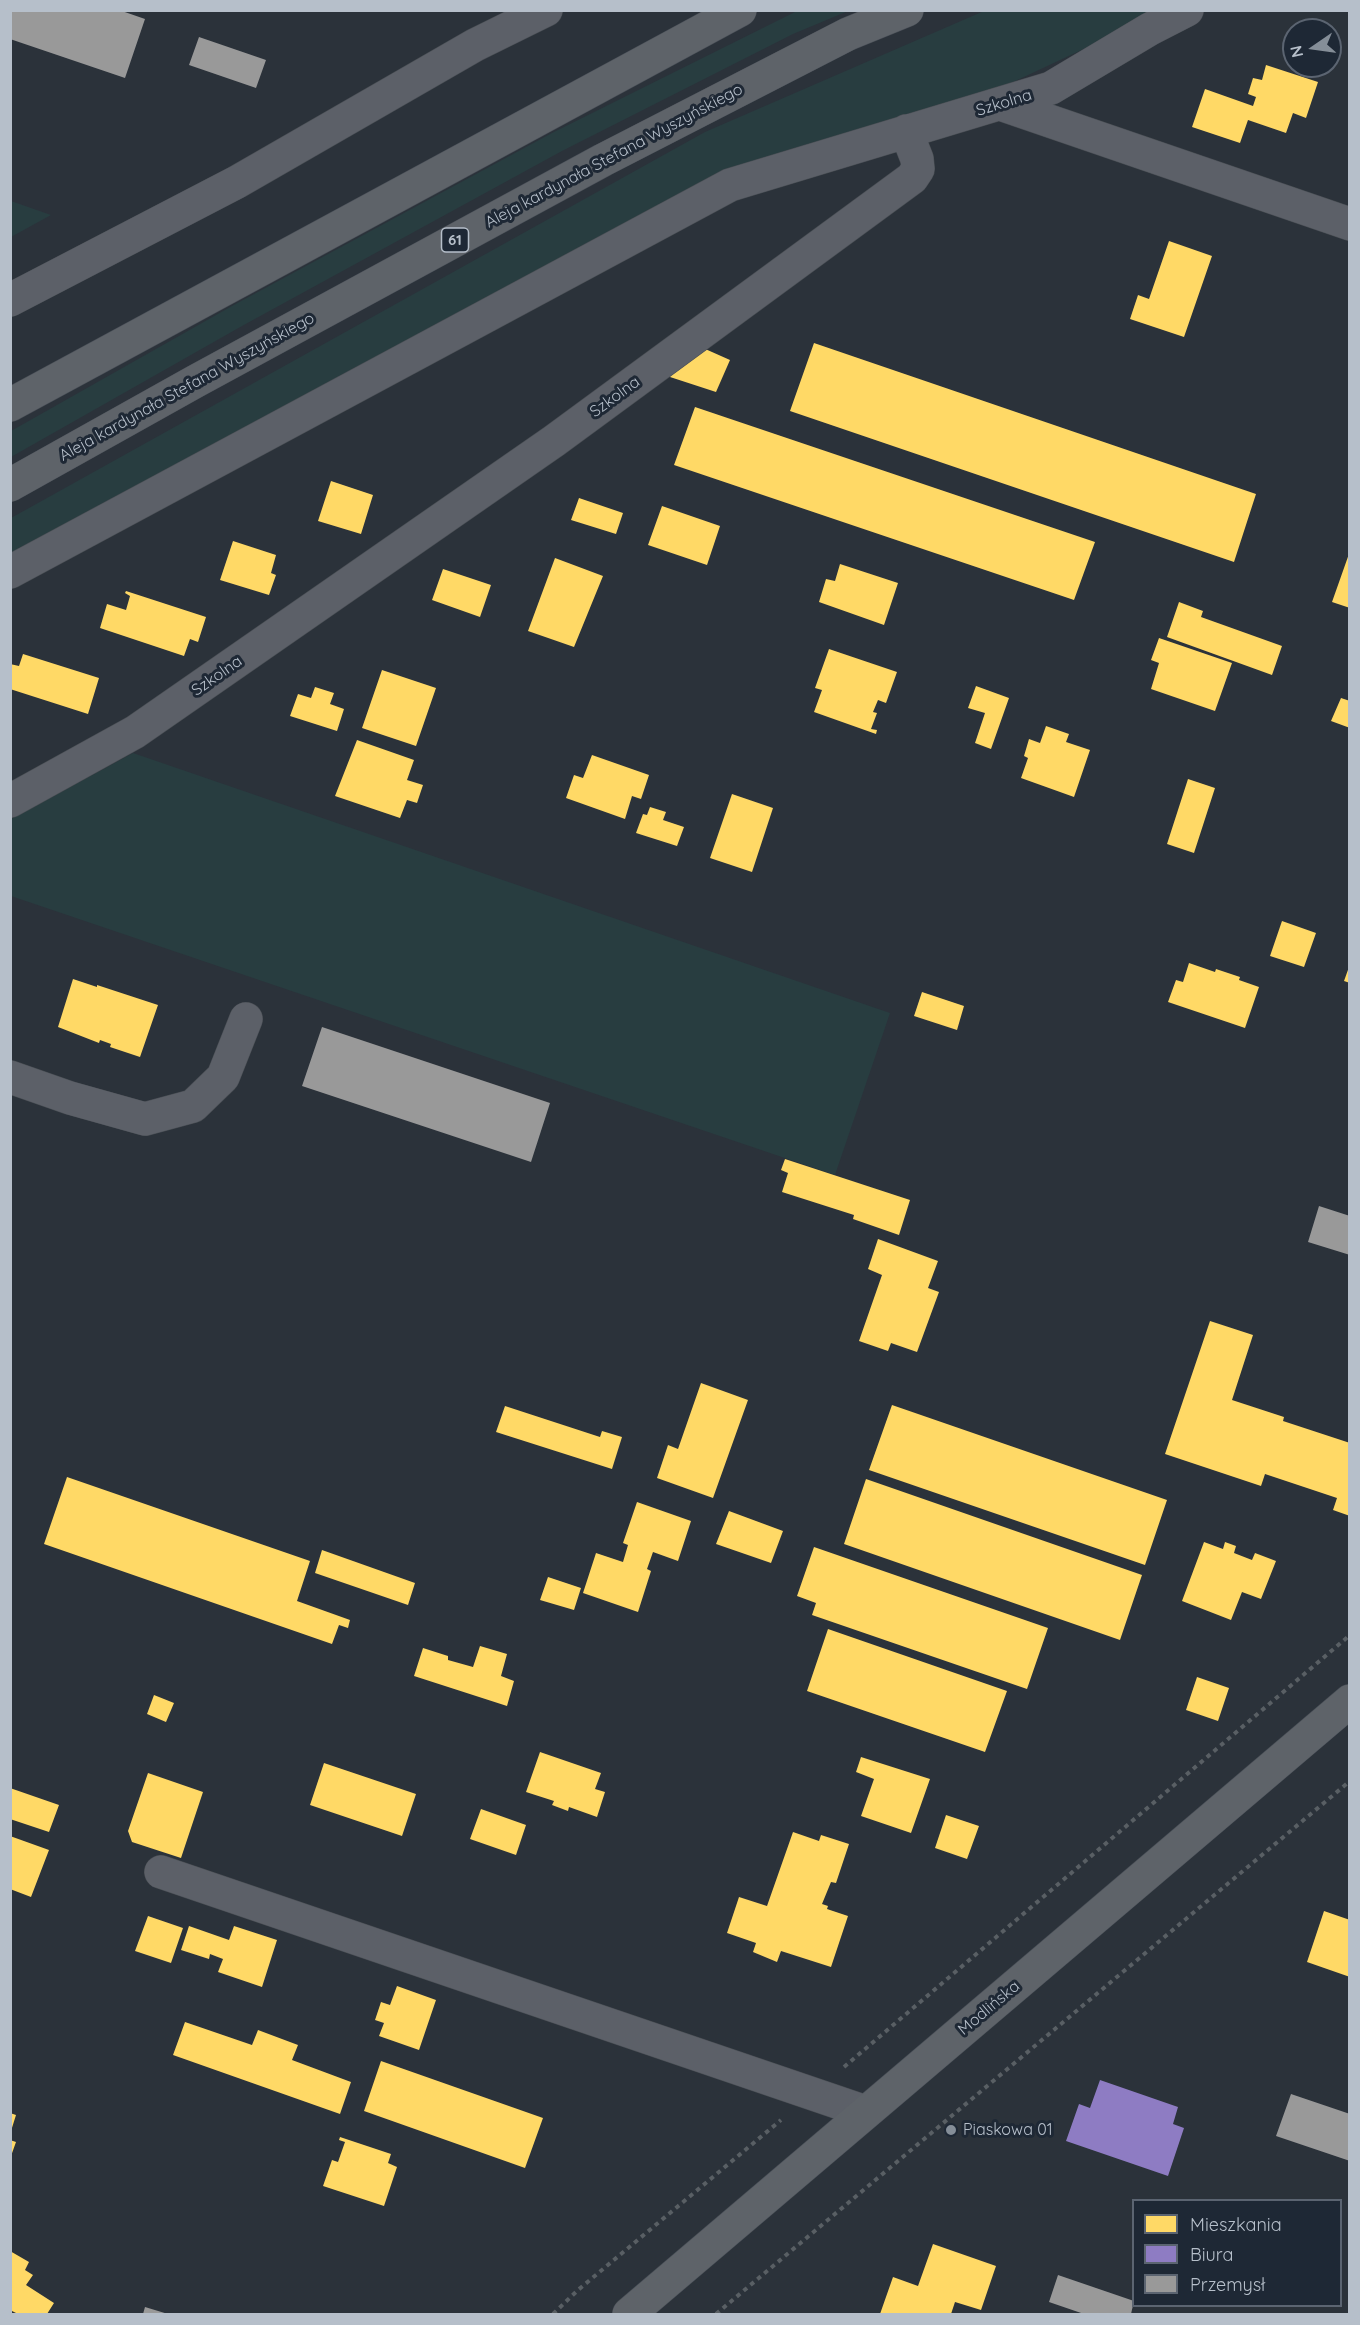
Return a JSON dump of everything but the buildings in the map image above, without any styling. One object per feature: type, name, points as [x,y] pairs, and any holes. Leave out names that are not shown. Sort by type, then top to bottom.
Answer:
[{"type":"main road","points":[[10,405],[740,10]]},
{"type":"main road","name":"Aleja kardynała Stefana Wyszyńskiego","points":[[10,485],[196,381],[603,160],[848,34],[907,10]]},
{"type":"main road","name":"Modlińska","points":[[629,2314],[1350,1701]]},
{"type":"street","points":[[10,300],[237,182],[475,45],[546,10]]},
{"type":"street","name":"Szkolna","points":[[10,801],[135,732],[554,441],[912,177],[918,169],[917,159],[906,131],[1051,88],[1150,29],[1187,10]]},
{"type":"street","points":[[1000,104],[1350,224]]},
{"type":"street","points":[[10,572],[730,185],[906,131]]},
{"type":"street","points":[[10,1077],[70,1098],[145,1119],[193,1106],[223,1077],[246,1019]]},
{"type":"street","points":[[161,1872],[866,2112]]},
{"type":"path","points":[[553,2314],[578,2290],[952,1977],[1350,1635]]},
{"type":"path","points":[[716,2314],[1350,1781]]},
{"type":"green space","points":[[799,10],[848,11],[793,34],[562,151],[242,326],[11,457],[11,431],[232,306],[552,133]]},
{"type":"green space","points":[[984,11],[1153,11],[1090,46],[1011,83],[914,115],[717,174],[11,554],[11,518],[705,132]]},
{"type":"green space","points":[[11,201],[51,215],[11,237]]},
{"type":"green space","points":[[133,753],[890,1013],[835,1175],[11,896],[11,819]]},
{"type":"place","name":"Piaskowa 01","points":[[951,2130]]}]
